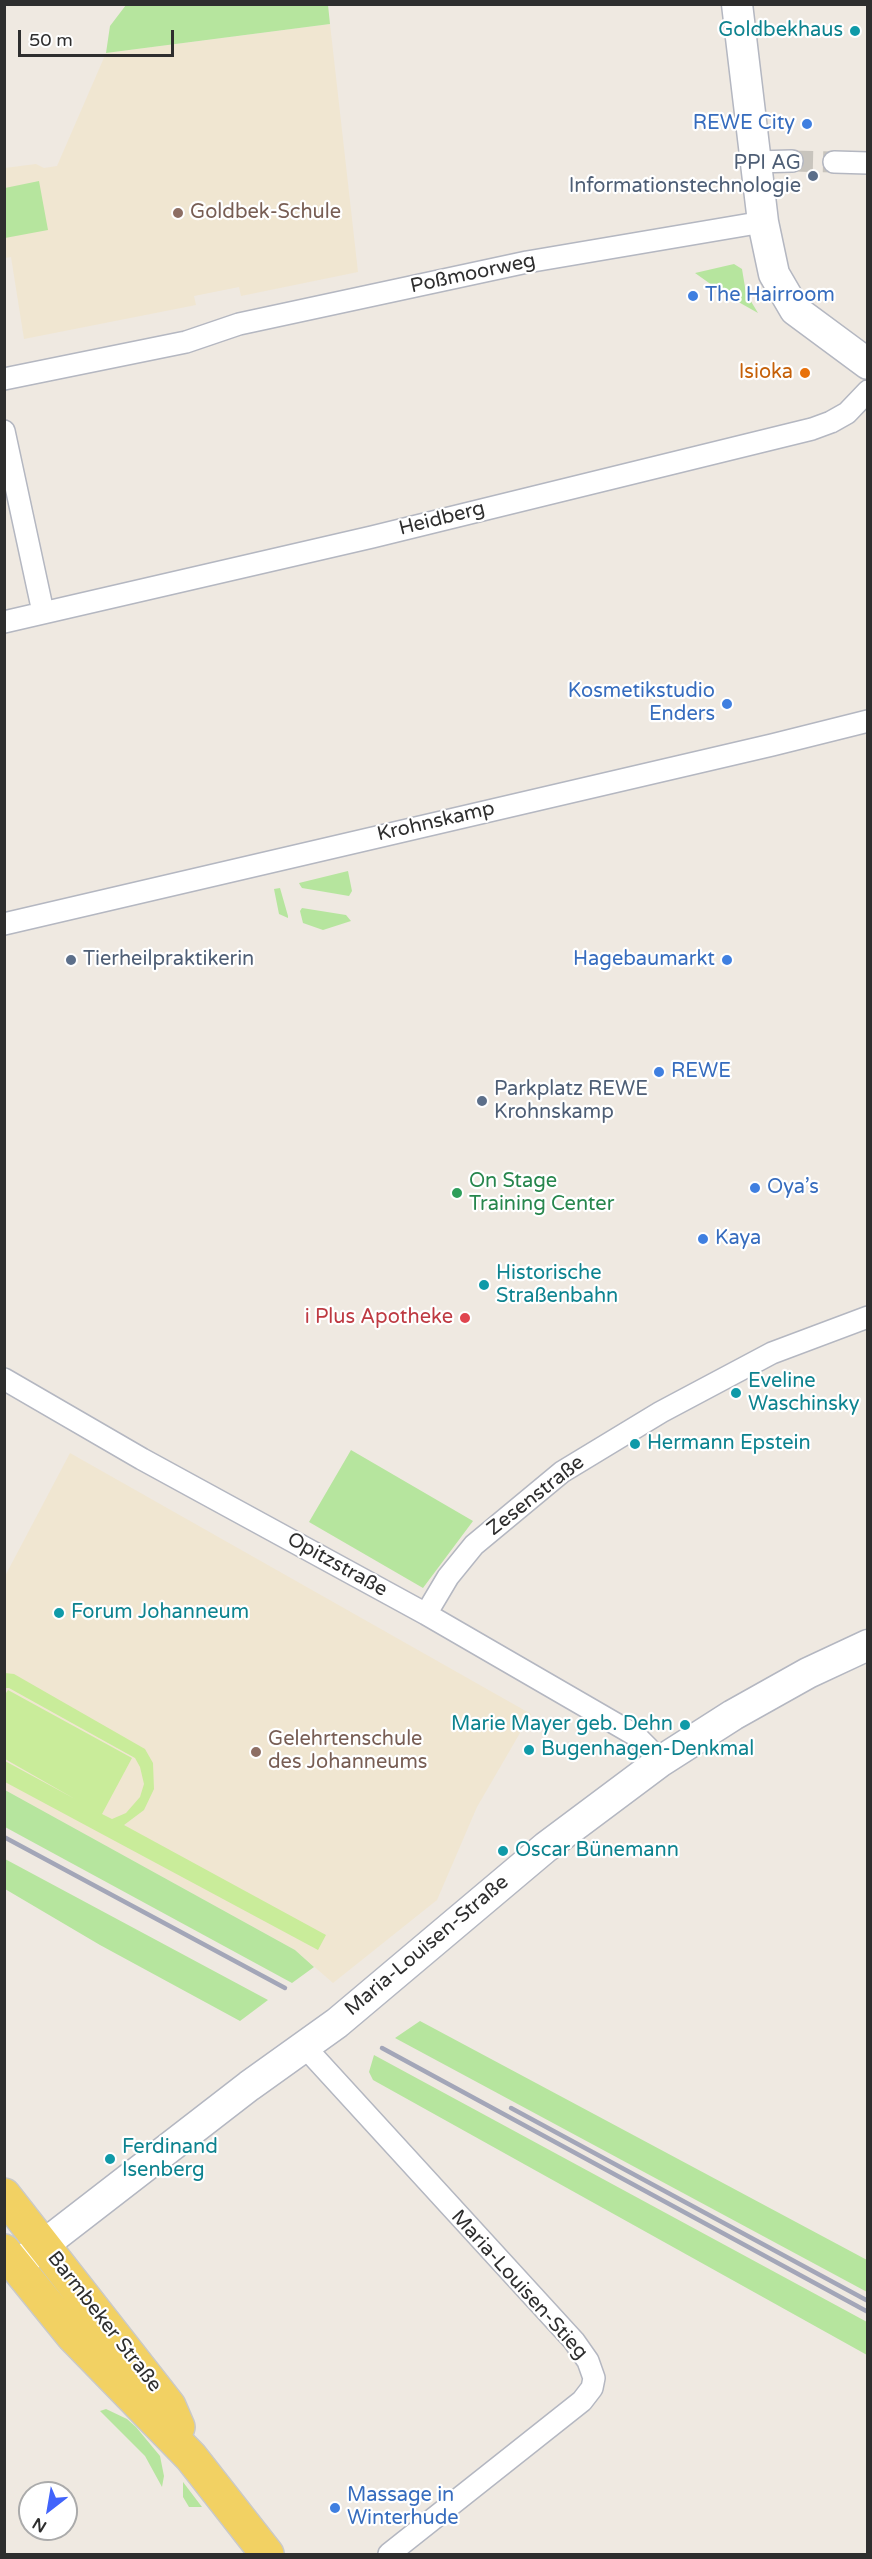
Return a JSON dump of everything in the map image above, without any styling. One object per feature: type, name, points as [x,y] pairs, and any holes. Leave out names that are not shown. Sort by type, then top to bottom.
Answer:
[{"type":"main road","points":[[737,4],[763,222],[771,267],[786,298],[807,321],[867,364]]},
{"type":"main road","name":"Maria-Louisen-Straße","points":[[8,2264],[43,2244],[337,2023],[546,1847],[661,1761],[742,1710],[808,1673],[867,1645]]},
{"type":"main road","name":"Barmbeker Straße","points":[[4,2195],[169,2406],[189,2451]]},
{"type":"main road","name":"Barmbeker Straße","points":[[8,2264],[73,2336],[189,2451],[267,2554]]},
{"type":"street","points":[[756,162],[792,161]]},
{"type":"street","points":[[834,162],[867,163]]},
{"type":"street","name":"Poßmoorweg","points":[[4,379],[186,342],[238,324],[527,262],[763,222]]},
{"type":"street","name":"Heidberg","points":[[4,622],[372,537],[812,429],[847,413],[867,391]]},
{"type":"street","points":[[4,431],[43,612]]},
{"type":"street","name":"Krohnskamp","points":[[4,924],[867,721]]},
{"type":"street","name":"Zesenstraße","points":[[426,1614],[448,1577],[474,1545],[562,1472],[661,1413],[772,1353],[867,1317]]},
{"type":"street","name":"Opitzstraße","points":[[4,1379],[142,1459],[426,1614],[635,1735],[661,1761]]},
{"type":"street","name":"Maria-Louisen-Stieg","points":[[304,2046],[578,2347],[588,2361],[594,2378],[592,2388],[582,2401],[389,2554]]},
{"type":"shaded area","name":"Goldbek-Schule","points":[[330,24],[358,272],[241,296],[239,287],[194,296],[196,305],[24,339],[11,257],[5,258],[5,168],[36,164],[44,168],[57,166],[106,53]]},
{"type":"shaded area","name":"Gelehrtenschule des Johanneums","points":[[70,1453],[531,1714],[477,1807],[437,1900],[333,1983],[295,1950],[5,1790],[4,1578]]},
{"type":"green space","points":[[126,5],[328,5],[330,24],[106,53],[110,26]]},
{"type":"green space","points":[[39,181],[48,230],[5,238],[5,188]]},
{"type":"green space","points":[[734,264],[742,269],[746,293],[758,313],[726,295],[695,273]]},
{"type":"green space","points":[[348,871],[352,891],[349,896],[302,888],[299,883]]},
{"type":"green space","points":[[280,888],[288,918],[279,914],[274,889]]},
{"type":"green space","points":[[302,908],[346,915],[351,921],[323,930],[303,923],[300,911]]},
{"type":"green space","points":[[351,1450],[473,1521],[423,1588],[309,1522]]},
{"type":"green space","points":[[5,1673],[14,1674],[145,1749],[153,1763],[154,1789],[144,1810],[124,1825],[326,1935],[318,1950],[5,1782],[5,1761],[75,1799],[5,1759],[4,1696],[8,1690],[132,1758],[102,1814],[112,1819],[126,1813],[140,1797],[144,1784],[135,1758],[9,1688],[5,1688]]},
{"type":"green space","points":[[5,1790],[295,1950],[314,1967],[292,1983],[5,1827]]},
{"type":"green space","points":[[5,1859],[268,2000],[240,2021],[100,1945],[5,1889]]},
{"type":"green space","points":[[420,2021],[867,2260],[867,2292],[395,2038]]},
{"type":"green space","points":[[374,2055],[867,2322],[867,2355],[373,2080],[369,2072]]},
{"type":"green space","points":[[106,2409],[127,2419],[160,2456],[164,2476],[162,2487],[145,2456],[100,2411]]},
{"type":"green space","points":[[183,2482],[202,2507],[189,2507],[183,2497]]},
{"type":"tunnel","points":[[792,161],[834,162]]},
{"type":"railway","points":[[4,1837],[285,1988]]},
{"type":"railway","points":[[382,2048],[868,2312]]},
{"type":"railway","points":[[511,2108],[868,2301]]},
{"type":"place","name":"Goldbekhaus","points":[[855,31]]},
{"type":"place","name":"REWE City","points":[[807,124]]},
{"type":"place","name":"PPI AG Informationstechnologie","points":[[813,176]]},
{"type":"place","name":"Goldbek-Schule","points":[[178,213]]},
{"type":"place","name":"The Hairroom","points":[[693,296]]},
{"type":"place","name":"Isioka","points":[[805,373]]},
{"type":"place","name":"Kosmetikstudio Enders","points":[[727,704]]},
{"type":"place","name":"Tierheilpraktikerin","points":[[71,960]]},
{"type":"place","name":"Hagebaumarkt","points":[[727,960]]},
{"type":"place","name":"REWE","points":[[659,1072]]},
{"type":"place","name":"Parkplatz REWE Krohnskamp","points":[[482,1101]]},
{"type":"place","name":"Oya’s","points":[[755,1188]]},
{"type":"place","name":"On Stage Training Center","points":[[457,1193]]},
{"type":"place","name":"Kaya","points":[[703,1239]]},
{"type":"place","name":"Historische Straßenbahn","points":[[484,1285]]},
{"type":"place","name":"i Plus Apotheke","points":[[465,1318]]},
{"type":"place","name":"Eveline Waschinsky","points":[[736,1393]]},
{"type":"place","name":"Hermann Epstein","points":[[635,1444]]},
{"type":"place","name":"Forum Johanneum","points":[[59,1613]]},
{"type":"place","name":"Marie Mayer geb. Dehn","points":[[685,1725]]},
{"type":"place","name":"Bugenhagen-Denkmal","points":[[529,1750]]},
{"type":"place","name":"Gelehrtenschule des Johanneums","points":[[256,1752]]},
{"type":"place","name":"Oscar Bünemann","points":[[503,1851]]},
{"type":"place","name":"Ferdinand Isenberg","points":[[110,2159]]},
{"type":"place","name":"Massage in Winterhude","points":[[335,2508]]}]
